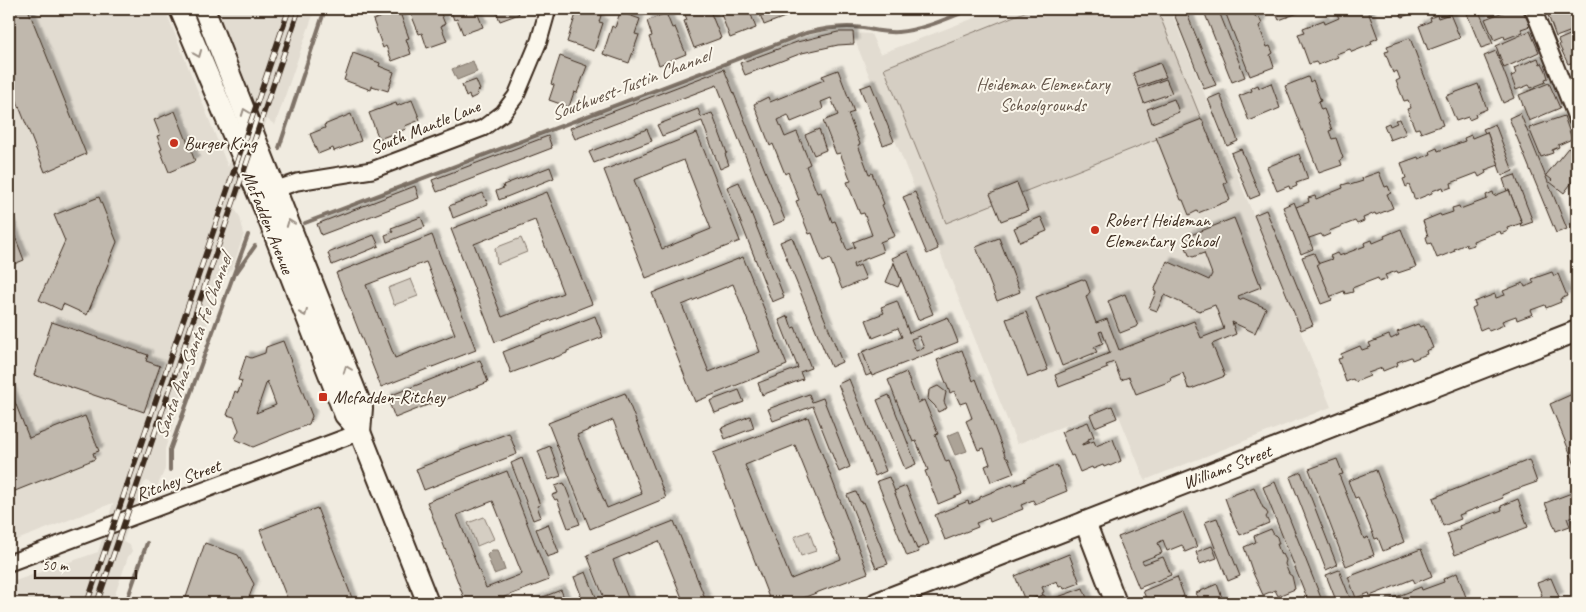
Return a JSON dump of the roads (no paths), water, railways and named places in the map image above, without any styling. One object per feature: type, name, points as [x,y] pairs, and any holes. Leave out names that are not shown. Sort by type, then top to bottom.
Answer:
[{"type":"main road","name":"McFadden Avenue","points":[[180,9],[265,210],[345,415],[360,432],[428,603]]},
{"type":"main road","name":"McFadden Avenue","points":[[204,9],[255,139],[277,189],[362,408],[360,432]]},
{"type":"main road","name":"Williams Street","points":[[877,603],[1577,331]]},
{"type":"main road","points":[[1085,522],[1116,603]]},
{"type":"street","name":"South Mantle Lane","points":[[277,189],[297,182],[372,170],[483,128],[504,113],[516,96],[526,76],[539,41],[548,9]]},
{"type":"street","points":[[1533,9],[1577,120]]},
{"type":"street","name":"Ritchey Street","points":[[9,562],[360,432]]},
{"type":"waterway","name":"Santa Ana-Santa Fe Channel","points":[[279,148],[325,9]]},
{"type":"waterway","name":"Southwest-Tustin Channel","points":[[305,223],[806,33],[841,27],[856,27],[889,32],[907,31],[935,23],[971,9]]},
{"type":"waterway","name":"Santa Ana-Santa Fe Channel","points":[[170,470],[170,450],[248,235]]},
{"type":"waterway","points":[[236,273],[255,246]]},
{"type":"waterway","name":"Santa Ana-Santa Fe Channel","points":[[126,603],[147,543]]},
{"type":"railway","points":[[87,603],[289,9]]},
{"type":"railway","points":[[97,603],[299,9]]},
{"type":"place","name":"Burger King","points":[[174,143]]},
{"type":"place","name":"Robert Heideman Elementary School","points":[[1095,230]]},
{"type":"place","name":"Mcfadden-Ritchey","points":[[323,397]]},
{"type":"park label","name":"Heideman Elementary Schoolgrounds","points":[[1043,94]]}]
